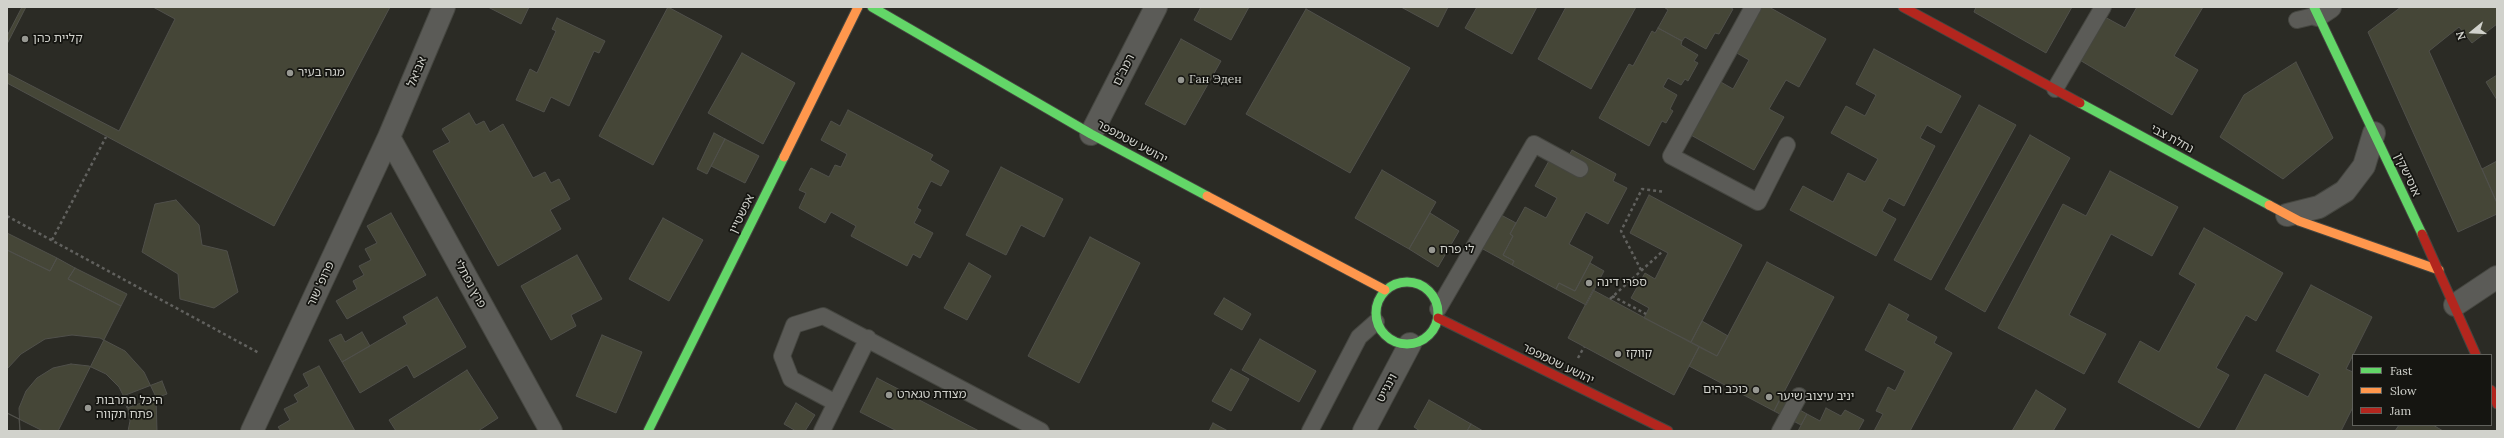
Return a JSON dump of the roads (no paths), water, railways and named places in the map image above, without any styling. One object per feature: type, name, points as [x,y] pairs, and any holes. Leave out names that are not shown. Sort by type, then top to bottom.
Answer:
[{"type":"street","name":"אביאל","points":[[389,137],[444,7]]},
{"type":"street","name":"אפשטיין","points":[[648,431],[858,7]]},
{"type":"street","name":"יהושע שטמפפר","points":[[872,7],[1091,134],[1385,290]]},
{"type":"street","name":"רמב\"ם","points":[[1091,134],[1156,7]]},
{"type":"street","name":"נחלת צבי","points":[[1903,7],[2299,221],[2439,270]]},
{"type":"street","name":"אוסישקין","points":[[2314,12],[2374,133],[2439,270],[2476,354]]},
{"type":"street","points":[[2287,215],[2319,207],[2345,191],[2364,166],[2374,133]]},
{"type":"street","name":"פרופ' שור","points":[[252,431],[389,137]]},
{"type":"street","name":"פרץ נפתלי","points":[[389,137],[551,431]]},
{"type":"street","points":[[2455,305],[2497,277]]},
{"type":"street","points":[[1402,281],[1414,282],[1431,292],[1438,313],[1434,328],[1428,336],[1410,344],[1399,344],[1389,339],[1376,322],[1378,300],[1385,290],[1402,281]]},
{"type":"street","name":"יהושע שטמפפר","points":[[1438,313],[1668,431]]},
{"type":"street","name":"וינגייט","points":[[1364,431],[1410,344]]},
{"type":"street","points":[[2492,392],[2497,404]]},
{"type":"lane","points":[[1753,7],[1672,156],[1758,202],[1787,145]]},
{"type":"lane","points":[[2055,89],[2102,7]]},
{"type":"lane","points":[[1438,313],[1534,144],[1580,169]]},
{"type":"lane","points":[[836,403],[791,379],[782,356],[794,325],[823,316],[868,338],[1041,431]]},
{"type":"lane","points":[[1310,431],[1359,337],[1376,322]]},
{"type":"lane","points":[[822,431],[868,338]]},
{"type":"lane","points":[[1780,431],[1799,396]]},
{"type":"place","name":"קליית כהן","points":[[25,39]]},
{"type":"place","name":"מגה בעיר","points":[[290,73]]},
{"type":"place","name":"Ган Эден","points":[[1181,80]]},
{"type":"place","name":"לי פרח","points":[[1432,250]]},
{"type":"place","name":"ספרי דינה","points":[[1589,283]]},
{"type":"place","name":"קווקז","points":[[1618,354]]},
{"type":"place","name":"כוכב הים","points":[[1756,390]]},
{"type":"place","name":"מצודת טגארט","points":[[889,395]]},
{"type":"place","name":"יניב עיצוב שיער","points":[[1769,397]]},
{"type":"place","name":"היכל התרבות פתח תקווה","points":[[88,408]]}]
